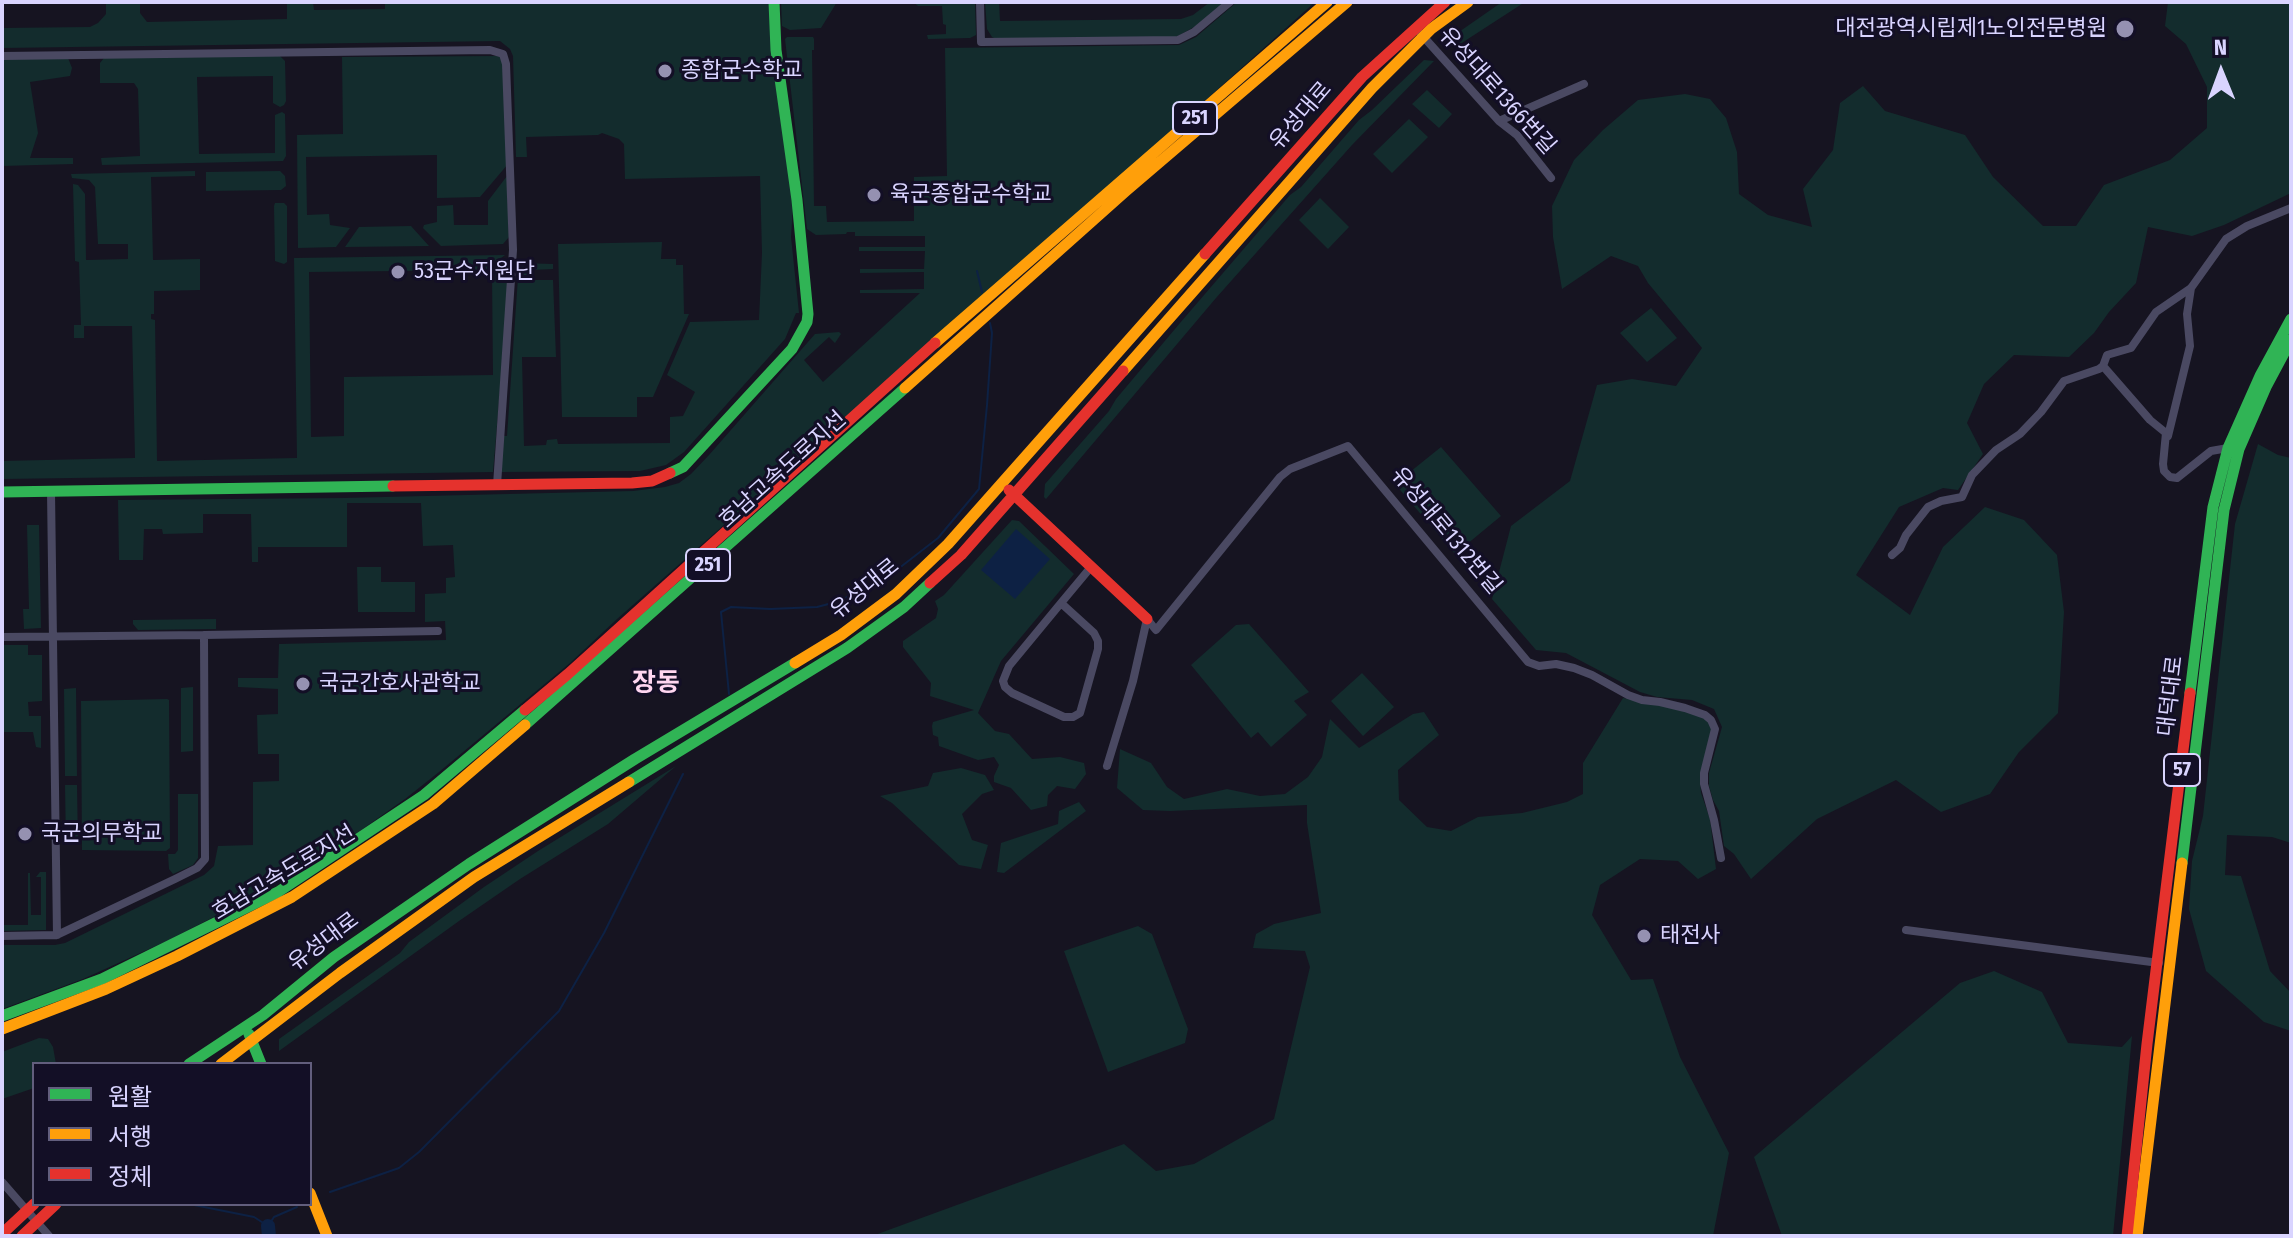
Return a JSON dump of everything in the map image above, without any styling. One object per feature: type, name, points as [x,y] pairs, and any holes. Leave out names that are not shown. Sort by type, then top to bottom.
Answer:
[{"type":"main road","points":[[2,492],[632,483],[652,481],[673,473],[691,460],[792,349],[805,329],[808,314],[795,185],[776,50],[774,2]]},
{"type":"main road","name":"호남고속도로지선","points":[[2,1016],[102,979],[278,892],[424,795],[568,674],[976,306],[1327,2]]},
{"type":"main road","name":"호남고속도로지선","points":[[2,1029],[106,989],[251,919],[292,897],[433,804],[587,673],[1126,191],[1347,2]]},
{"type":"main road","name":"유성대로","points":[[223,1062],[474,877],[847,648],[904,607],[956,560],[1445,2]]},
{"type":"main road","name":"유성대로","points":[[192,1062],[263,1015],[334,957],[469,864],[841,635],[896,594],[948,544],[1003,484],[1362,77],[1420,32],[1468,2]]},
{"type":"main road","name":"대덕대로","points":[[2137,1236],[2213,507],[2228,448],[2260,376],[2291,319]]},
{"type":"main road","name":"대덕대로","points":[[2127,1236],[2228,489],[2248,427],[2291,340]]},
{"type":"main road","points":[[1003,484],[1147,619]]},
{"type":"main road","points":[[246,1026],[260,1062]]},
{"type":"main road","points":[[312,1198],[327,1236]]},
{"type":"main road","points":[[22,1236],[54,1206]]},
{"type":"main road","points":[[2,1234],[30,1207]]},
{"type":"street","points":[[980,2],[981,42],[1178,40],[1194,32],[1230,2]]},
{"type":"street","name":"유성대로1366번길","points":[[1420,32],[1499,121],[1517,135],[1551,178]]},
{"type":"street","points":[[2,56],[490,50],[503,54],[506,64],[513,250],[497,485]]},
{"type":"street","points":[[1499,121],[1584,84]]},
{"type":"street","points":[[1892,555],[1928,507],[1962,497],[1972,475],[1996,450],[2020,434],[2064,381],[2099,369],[2107,355],[2131,348],[2156,312],[2191,288],[2226,239],[2247,226],[2291,208]]},
{"type":"street","points":[[2191,288],[2187,314],[2190,346],[2167,437],[2163,467],[2166,474],[2177,478],[2211,451],[2228,448]]},
{"type":"street","points":[[2103,366],[2150,420],[2164,430],[2167,437]]},
{"type":"street","name":"유성대로1312번길","points":[[1147,619],[1156,630],[1280,477],[1290,469],[1348,446],[1528,662],[1539,666],[1556,664],[1574,668],[1628,695],[1685,708],[1711,720],[1715,729],[1704,784],[1721,858]]},
{"type":"street","points":[[51,492],[57,935]]},
{"type":"street","points":[[1061,603],[1094,633],[1098,641],[1080,713],[1073,717],[1064,717],[1012,693],[1003,681],[1009,666],[1061,603],[1091,567]]},
{"type":"street","points":[[1107,766],[1133,681],[1147,619]]},
{"type":"street","points":[[2,637],[438,631]]},
{"type":"street","points":[[2,936],[57,935],[197,868],[205,859],[204,635]]},
{"type":"street","points":[[1906,930],[2164,964]]},
{"type":"street","points":[[2,1182],[30,1207],[49,1236]]},
{"type":"green space","points":[[106,2],[140,2],[140,13],[147,22],[287,19],[287,2],[313,2],[314,10],[385,9],[385,2],[770,2],[793,205],[791,237],[799,313],[796,313],[785,339],[684,452],[666,465],[640,471],[500,472],[502,436],[507,436],[519,263],[553,264],[553,269],[531,270],[531,280],[553,280],[556,357],[522,357],[524,446],[546,445],[547,440],[557,439],[558,444],[670,443],[670,417],[683,416],[695,392],[667,375],[690,322],[759,320],[762,253],[760,176],[625,179],[624,144],[602,133],[526,137],[527,157],[516,157],[513,56],[500,41],[2,48],[2,28],[90,27],[106,14]]},
{"type":"green space","points":[[781,2],[837,2],[821,28],[790,30],[782,26]]},
{"type":"green space","points":[[913,2],[975,2],[976,35],[970,38],[928,39],[927,35],[946,34],[942,6],[918,6]]},
{"type":"green space","points":[[985,2],[999,2],[1000,21],[1181,19],[1193,15],[1210,2],[1225,2],[1196,26],[1176,37],[996,39],[987,29]]},
{"type":"green space","points":[[1237,2],[1315,2],[570,663],[439,772],[323,857],[274,886],[169,940],[83,979],[2,1009],[2,945],[65,943],[204,875],[214,866],[218,846],[253,845],[253,782],[279,781],[279,754],[258,754],[257,715],[278,714],[278,689],[238,687],[238,678],[278,678],[279,644],[446,640],[445,621],[425,622],[425,594],[446,593],[446,578],[455,577],[453,545],[423,546],[421,503],[347,503],[347,547],[258,547],[258,562],[252,562],[251,514],[203,514],[203,533],[163,534],[162,529],[144,529],[143,560],[119,560],[118,500],[633,491],[679,483],[709,455],[815,334],[841,334],[835,343],[829,337],[804,360],[823,382],[920,293],[860,293],[860,290],[924,289],[924,272],[860,273],[860,269],[924,269],[925,251],[859,251],[859,247],[925,247],[925,236],[855,236],[855,232],[816,235],[807,229],[787,37],[814,39],[814,206],[826,206],[827,222],[914,221],[914,177],[947,176],[945,48],[1179,45],[1196,37]]},
{"type":"green space","points":[[1502,2],[1525,2],[1454,48],[1456,34]]},
{"type":"green space","points":[[2168,2],[2291,2],[2291,193],[2224,225],[2192,236],[2148,227],[2136,283],[2094,333],[2069,357],[2014,355],[1984,384],[1967,423],[1983,454],[1958,490],[1943,488],[1899,507],[1856,575],[1910,615],[1943,547],[1985,507],[2024,520],[2057,555],[2064,612],[2058,713],[2019,752],[1990,794],[1941,812],[1896,780],[1817,819],[1751,879],[1734,854],[1724,846],[1719,811],[1709,786],[1709,773],[1722,727],[1714,709],[1692,700],[1640,692],[1566,653],[1536,650],[1492,599],[1511,526],[1570,481],[1597,385],[1632,379],[1676,386],[1702,348],[1648,283],[1638,266],[1611,256],[1562,289],[1553,237],[1552,206],[1574,160],[1638,100],[1685,94],[1710,99],[1726,118],[1737,152],[1739,194],[1768,215],[1812,227],[1803,189],[1833,150],[1840,103],[1863,86],[1885,111],[1965,135],[1993,177],[2043,226],[2076,226],[2104,185],[2170,160],[2207,128],[2207,87],[2186,44],[2165,26]]},
{"type":"green space","points":[[279,55],[285,61],[286,101],[280,107],[273,103],[273,76],[197,77],[199,154],[275,153],[275,115],[282,112],[285,114],[286,156],[283,161],[102,165],[101,158],[140,156],[138,89],[134,83],[100,83],[100,63],[104,58]]},
{"type":"green space","points":[[497,56],[503,64],[508,164],[480,197],[437,198],[437,155],[306,157],[307,215],[329,214],[330,225],[350,228],[336,247],[298,248],[297,135],[343,134],[342,57]]},
{"type":"green space","points":[[68,58],[72,68],[70,76],[30,82],[38,133],[30,158],[73,158],[73,164],[2,166],[2,59]]},
{"type":"green space","points":[[1424,60],[1434,61],[1352,145],[1216,298],[1046,499],[1045,484],[1290,195],[1301,187],[1359,120]]},
{"type":"green space","points":[[1427,90],[1452,114],[1439,128],[1412,104]]},
{"type":"green space","points":[[1409,119],[1428,137],[1392,173],[1373,154]]},
{"type":"green space","points":[[195,171],[195,176],[151,177],[153,260],[200,259],[200,290],[154,291],[154,314],[151,314],[151,319],[155,320],[157,461],[297,458],[294,258],[505,255],[486,270],[309,272],[311,437],[344,436],[344,377],[493,375],[492,274],[509,258],[493,472],[2,479],[2,461],[135,458],[132,326],[84,326],[84,338],[74,338],[74,325],[81,325],[73,184],[78,185],[85,194],[86,260],[128,259],[128,244],[98,244],[95,187],[89,180],[72,178],[71,174]]},
{"type":"green space","points":[[280,171],[285,176],[286,186],[281,190],[206,191],[206,172]]},
{"type":"green space","points":[[507,176],[509,237],[503,244],[441,246],[423,228],[437,222],[437,206],[453,205],[454,225],[488,225],[488,201]]},
{"type":"green space","points":[[1320,198],[1349,227],[1328,249],[1299,220]]},
{"type":"green space","points":[[275,203],[287,206],[287,262],[284,264],[275,261]]},
{"type":"green space","points":[[411,226],[429,246],[345,247],[359,227]]},
{"type":"green space","points":[[662,242],[661,259],[676,259],[676,265],[683,265],[684,314],[689,314],[653,397],[637,397],[637,417],[562,417],[558,244]]},
{"type":"green space","points":[[1651,308],[1677,338],[1647,362],[1620,333]]},
{"type":"green space","points":[[2258,444],[2291,458],[2291,843],[2272,837],[2227,835],[2225,875],[2241,876],[2270,971],[2291,993],[2291,1031],[2264,1022],[2206,971],[2189,909],[2192,861],[2203,816],[2235,524]]},
{"type":"green space","points":[[1441,447],[1501,516],[1455,554],[1395,484]]},
{"type":"green space","points":[[1012,520],[1019,521],[1074,574],[1001,661],[978,713],[995,731],[1009,734],[1032,759],[1060,757],[1084,763],[1086,774],[1075,789],[1057,786],[1048,795],[1047,806],[1031,810],[1011,788],[994,782],[999,765],[994,757],[978,760],[939,746],[938,737],[933,735],[933,722],[974,710],[930,696],[931,683],[903,647],[903,641],[936,618],[938,609],[935,601]]},
{"type":"green space","points":[[27,525],[39,525],[41,628],[24,629],[23,609],[29,609]]},
{"type":"green space","points":[[357,567],[381,567],[381,582],[415,582],[415,612],[358,612]]},
{"type":"green space","points":[[216,619],[216,629],[138,630],[133,624],[133,620]]},
{"type":"green space","points":[[1249,624],[1309,692],[1294,701],[1307,715],[1271,747],[1258,732],[1251,738],[1191,665],[1236,625]]},
{"type":"green space","points":[[2,645],[28,645],[28,655],[42,655],[42,701],[28,702],[29,716],[41,716],[41,748],[36,747],[33,732],[2,732]]},
{"type":"green space","points":[[1362,673],[1394,707],[1363,736],[1331,701]]},
{"type":"green space","points":[[193,687],[193,751],[181,752],[181,688]]},
{"type":"green space","points":[[76,688],[77,776],[65,776],[64,689]]},
{"type":"green space","points":[[1623,698],[1692,708],[1714,722],[1700,781],[1710,819],[1716,869],[1698,879],[1678,861],[1640,859],[1600,885],[1592,915],[1631,980],[1653,979],[1680,1057],[1729,1153],[1713,1236],[872,1236],[1124,1144],[1156,1171],[1194,1164],[1274,1119],[1310,967],[1305,951],[1253,948],[1256,934],[1274,924],[1321,913],[1307,805],[1143,810],[1117,788],[1120,749],[1151,763],[1167,787],[1184,799],[1227,789],[1260,796],[1285,794],[1308,777],[1322,757],[1330,719],[1359,748],[1413,714],[1424,712],[1439,735],[1398,770],[1399,800],[1427,827],[1451,831],[1478,817],[1522,813],[1567,802],[1583,794],[1583,763]]},
{"type":"green space","points":[[167,699],[170,848],[166,851],[82,850],[81,701]]},
{"type":"green space","points":[[676,766],[608,824],[459,921],[279,1051],[279,1039],[400,953],[409,942],[484,887]]},
{"type":"green space","points":[[961,768],[985,775],[994,790],[982,794],[962,814],[972,840],[988,845],[981,869],[959,865],[892,803],[880,796],[928,786],[933,773]]},
{"type":"green space","points":[[65,785],[77,785],[78,845],[66,845]]},
{"type":"green space","points":[[178,794],[198,794],[198,858],[193,865],[173,874],[169,869],[168,854],[175,854],[178,850]]},
{"type":"green space","points":[[1079,802],[1086,811],[1004,873],[997,872],[1001,843],[1058,824],[1059,811]]},
{"type":"green space","points":[[40,872],[46,872],[46,930],[2,931],[2,925],[28,925],[28,873],[31,915],[41,915],[41,877],[36,877]]},
{"type":"green space","points":[[1138,926],[1152,934],[1188,1029],[1185,1043],[1108,1072],[1064,951]]},
{"type":"green space","points":[[1994,971],[2042,992],[2068,1043],[2122,1047],[2132,1036],[2113,1236],[1782,1236],[1754,1157],[1960,983]]},
{"type":"green space","points":[[39,1038],[48,1039],[56,1062],[32,1062],[32,1089],[2,1099],[2,1052]]},
{"type":"water","points":[[1016,529],[1050,559],[1015,599],[981,570]]},
{"type":"waterway","points":[[977,271],[982,292]]},
{"type":"waterway","points":[[729,694],[721,612],[731,607],[817,607],[840,601],[898,569],[938,538],[979,489],[992,333],[990,323]]},
{"type":"waterway","points":[[330,1192],[399,1168],[419,1152],[559,1011],[604,933],[683,774]]},
{"type":"waterway","points":[[199,1206],[254,1217],[268,1226],[274,1217],[297,1207]]},
{"type":"waterway","points":[[268,1226],[269,1236]]},
{"type":"traffic: fast","points":[[670,473],[683,467],[792,349],[807,322],[797,200],[776,50],[774,2]]},
{"type":"traffic: fast","points":[[2190,693],[2213,507],[2228,448],[2260,376],[2291,319]]},
{"type":"traffic: fast","points":[[2182,863],[2224,510],[2239,449],[2291,340]]},
{"type":"traffic: fast","points":[[525,725],[905,388]]},
{"type":"traffic: fast","points":[[2,492],[393,486]]},
{"type":"traffic: fast","points":[[629,782],[847,648],[904,607],[930,583]]},
{"type":"traffic: fast","points":[[192,1062],[263,1015],[334,957],[469,864],[795,663]]},
{"type":"traffic: fast","points":[[2,1016],[102,979],[278,892],[424,795],[525,710]]},
{"type":"traffic: fast","points":[[249,1034],[260,1062]]},
{"type":"traffic: slow","points":[[935,343],[1327,2]]},
{"type":"traffic: slow","points":[[905,388],[1126,191],[1347,2]]},
{"type":"traffic: slow","points":[[1123,371],[1372,88],[1431,29],[1468,2]]},
{"type":"traffic: slow","points":[[795,663],[841,635],[896,594],[948,544],[1205,254]]},
{"type":"traffic: slow","points":[[2,1029],[106,989],[292,897],[433,804],[525,725]]},
{"type":"traffic: slow","points":[[224,1062],[340,973],[474,877],[629,782]]},
{"type":"traffic: slow","points":[[2137,1236],[2182,863]]},
{"type":"traffic: slow","points":[[312,1198],[327,1236]]},
{"type":"traffic: jam","points":[[1205,254],[1362,77],[1445,2]]},
{"type":"traffic: jam","points":[[525,710],[935,343]]},
{"type":"traffic: jam","points":[[930,583],[961,555],[1123,371]]},
{"type":"traffic: jam","points":[[393,486],[632,483],[652,481],[670,473]]},
{"type":"traffic: jam","points":[[1009,490],[1147,619]]},
{"type":"traffic: jam","points":[[2127,1236],[2190,693]]},
{"type":"traffic: jam","points":[[2,1234],[32,1206]]},
{"type":"traffic: jam","points":[[22,1236],[54,1206]]},
{"type":"place","name":"대전광역시립제1노인전문병원","points":[[2125,29]]},
{"type":"place","name":"종합군수학교","points":[[665,71]]},
{"type":"place","name":"육군종합군수학교","points":[[874,195]]},
{"type":"place","name":"53군수지원단","points":[[398,272]]},
{"type":"place","name":"국군간호사관학교","points":[[303,684]]},
{"type":"place","name":"국군의무학교","points":[[25,834]]},
{"type":"place","name":"태전사","points":[[1644,936]]},
{"type":"district","name":"장동","points":[[656,684]]}]
